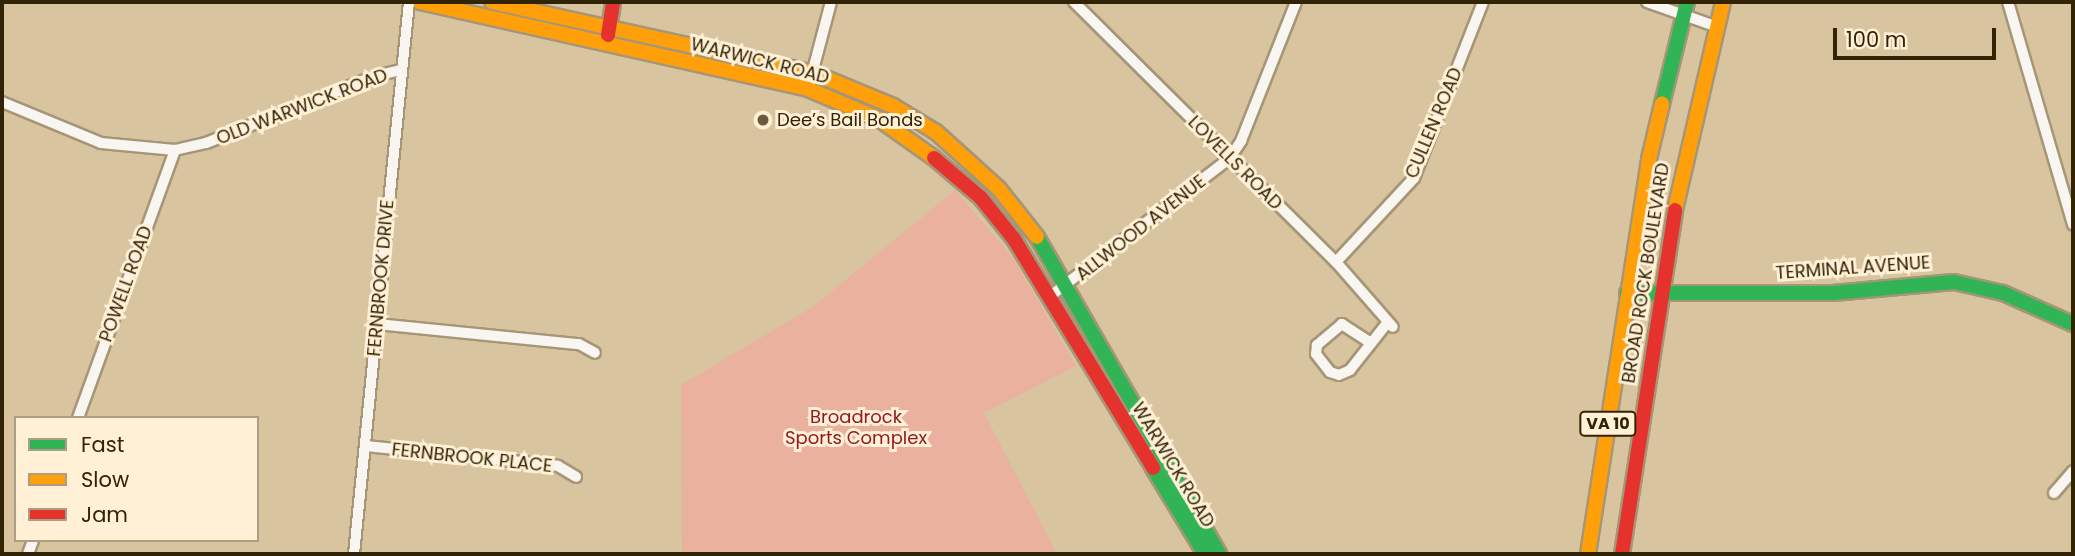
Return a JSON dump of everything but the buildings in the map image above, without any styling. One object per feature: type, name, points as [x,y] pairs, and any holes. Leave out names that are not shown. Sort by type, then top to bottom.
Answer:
[{"type":"main road","name":"WARWICK ROAD","points":[[420,2],[808,89],[879,119],[940,161],[989,208],[1049,298],[1205,554]]},
{"type":"main road","name":"WARWICK ROAD","points":[[492,2],[811,72],[892,106],[936,132],[999,189],[1034,233],[1219,554]]},
{"type":"main road","points":[[607,44],[613,2]]},
{"type":"main road","name":"BROAD ROCK BOULEVARD","points":[[1622,554],[1661,294],[1692,118],[1723,2]]},
{"type":"main road","name":"BROAD ROCK BOULEVARD","points":[[1588,554],[1627,293],[1660,102],[1685,8]]},
{"type":"main road","name":"TERMINAL AVENUE","points":[[1627,293],[1833,293],[1954,282],[2003,293],[2073,324]]},
{"type":"street","name":"FERNBROOK DRIVE","points":[[354,554],[409,2]]},
{"type":"street","points":[[808,89],[831,2]]},
{"type":"street","name":"LOVELLS ROAD","points":[[1074,2],[1229,159],[1336,262],[1391,324],[1371,343]]},
{"type":"street","name":"ALLWOOD AVENUE","points":[[1049,298],[1229,159],[1241,141],[1296,2]]},
{"type":"street","name":"CULLEN ROAD","points":[[1336,262],[1414,178],[1483,2]]},
{"type":"street","points":[[1647,2],[1685,8],[1715,26]]},
{"type":"street","points":[[2008,2],[2073,225]]},
{"type":"street","name":"OLD WARWICK ROAD","points":[[2,102],[101,143],[175,149],[206,143],[374,76],[401,71]]},
{"type":"street","name":"POWELL ROAD","points":[[79,416],[175,149]]},
{"type":"street","points":[[377,324],[579,344],[595,353]]},
{"type":"street","points":[[1342,324],[1371,343],[1350,370],[1339,375],[1330,372],[1315,354],[1317,345],[1342,324]]},
{"type":"street","name":"FERNBROOK PLACE","points":[[366,446],[558,467],[576,477]]},
{"type":"street","points":[[2054,493],[2073,471]]},
{"type":"green space","name":"Broadrock Sports Complex","points":[[955,190],[1014,259],[1076,366],[984,413],[1057,554],[682,554],[681,385],[814,306]]},
{"type":"traffic: fast","points":[[1662,104],[1687,2]]},
{"type":"traffic: fast","points":[[1037,237],[1219,554]]},
{"type":"traffic: fast","points":[[1627,293],[1833,293],[1954,282],[2003,293],[2073,324]]},
{"type":"traffic: fast","points":[[1153,468],[1205,554]]},
{"type":"traffic: slow","points":[[420,2],[808,89],[879,119],[934,158]]},
{"type":"traffic: slow","points":[[492,2],[811,72],[893,106],[936,132],[999,189],[1037,237]]},
{"type":"traffic: slow","points":[[1675,210],[1723,2]]},
{"type":"traffic: slow","points":[[1588,554],[1649,159],[1662,104]]},
{"type":"traffic: jam","points":[[608,35],[613,2]]},
{"type":"traffic: jam","points":[[934,158],[981,198],[1014,239],[1153,468]]},
{"type":"traffic: jam","points":[[1622,554],[1675,210]]},
{"type":"place","name":"Dee’s Bail Bonds","points":[[763,120]]}]
